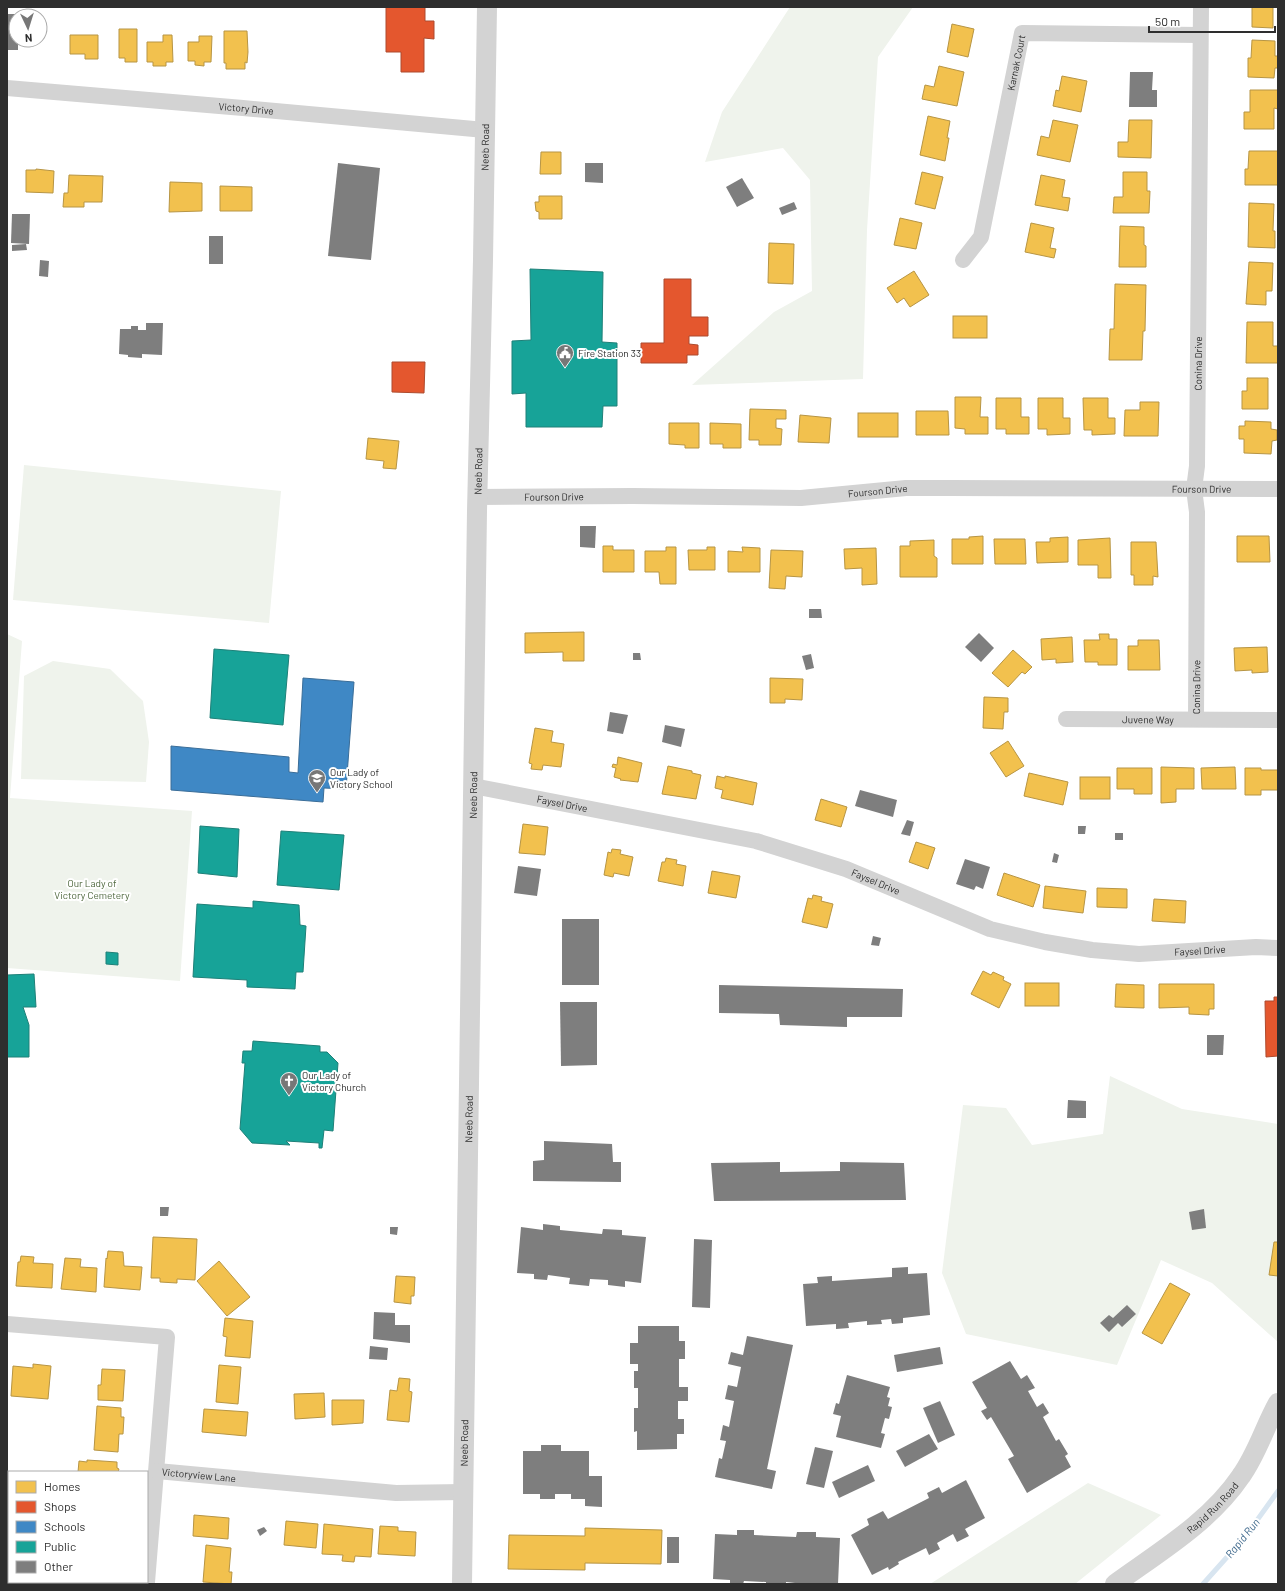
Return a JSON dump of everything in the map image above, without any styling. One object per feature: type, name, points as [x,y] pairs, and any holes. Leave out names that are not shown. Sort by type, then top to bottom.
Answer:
[{"type":"street","name":"Neeb Road","points":[[462,1584],[477,497],[484,260],[487,7]]},
{"type":"street","name":"Conina Drive","points":[[1196,719],[1197,512],[1194,489],[1197,466],[1201,7]]},
{"type":"street","name":"Karnak Court","points":[[963,260],[981,237],[1022,33],[1200,35]]},
{"type":"street","name":"Victory Drive","points":[[7,88],[485,130]]},
{"type":"street","name":"Fourson Drive","points":[[477,497],[633,496],[801,498],[906,488],[1278,489]]},
{"type":"street","name":"Juvene Way","points":[[1066,719],[1278,720]]},
{"type":"street","name":"Faysel Drive","points":[[474,786],[756,841],[846,869],[990,929],[1044,942],[1092,950],[1139,954],[1256,947],[1278,948]]},
{"type":"street","name":"Victoryview Lane","points":[[7,1324],[167,1337],[157,1471],[396,1493],[463,1492]]},
{"type":"street","name":"Rapid Run Road","points":[[1115,1584],[1193,1528],[1216,1506],[1242,1476],[1278,1403]]},
{"type":"street","points":[[148,1571],[157,1471]]},
{"type":"green space","points":[[790,7],[913,7],[878,57],[867,230],[863,379],[692,385],[774,312],[812,291],[810,180],[783,148],[705,162],[722,112]]},
{"type":"green space","points":[[24,465],[281,491],[269,623],[13,600]]},
{"type":"green space","name":"Our Lady of Victory Cemetery","points":[[7,634],[22,641],[10,798],[192,811],[180,981],[7,968]]},
{"type":"green space","points":[[53,661],[110,669],[143,701],[149,742],[146,782],[21,779],[24,676]]},
{"type":"green space","points":[[1110,1076],[1182,1109],[1278,1124],[1278,1342],[1212,1283],[1161,1260],[1117,1365],[966,1334],[942,1273],[963,1105],[1006,1108],[1032,1145],[1103,1134]]},
{"type":"green space","points":[[1088,1483],[1161,1515],[1075,1584],[930,1584]]},
{"type":"building: Homes","points":[[1252,7],[1273,7],[1273,28],[1252,27]]},
{"type":"building: Homes","points":[[952,24],[974,29],[968,57],[947,52]]},
{"type":"building: Homes","points":[[119,29],[137,29],[137,62],[125,62],[125,58],[119,58]]},
{"type":"building: Homes","points":[[224,31],[247,31],[248,52],[247,63],[245,62],[245,69],[226,69],[226,63],[224,63]]},
{"type":"building: Homes","points":[[70,35],[98,35],[98,59],[85,59],[85,54],[70,54]]},
{"type":"building: Homes","points":[[163,35],[172,35],[173,62],[166,62],[166,66],[153,66],[153,62],[147,62],[147,42],[163,42]]},
{"type":"building: Homes","points":[[199,36],[212,36],[211,62],[204,62],[204,66],[195,65],[195,61],[188,61],[188,42],[199,42]]},
{"type":"building: Homes","points":[[1252,40],[1275,41],[1275,56],[1278,56],[1278,68],[1275,68],[1274,78],[1248,77],[1248,58],[1251,58]]},
{"type":"building: Homes","points":[[939,66],[964,72],[957,106],[922,99],[925,85],[934,87]]},
{"type":"building: Homes","points":[[1062,76],[1087,81],[1081,112],[1053,106],[1056,90],[1059,91]]},
{"type":"building: Homes","points":[[1250,90],[1278,90],[1278,109],[1274,108],[1274,129],[1244,129],[1244,112],[1250,112]]},
{"type":"building: Homes","points":[[928,116],[950,121],[945,161],[920,155]]},
{"type":"building: Homes","points":[[1053,120],[1078,125],[1070,162],[1037,155],[1041,136],[1049,138]]},
{"type":"building: Homes","points":[[1129,120],[1152,120],[1151,158],[1118,157],[1118,142],[1128,142]]},
{"type":"building: Homes","points":[[1249,151],[1278,151],[1278,185],[1245,185],[1245,169],[1248,169]]},
{"type":"building: Homes","points":[[541,152],[561,152],[561,174],[540,174]]},
{"type":"building: Homes","points":[[36,169],[54,171],[53,193],[26,192],[26,170]]},
{"type":"building: Homes","points":[[922,172],[943,177],[935,209],[915,204]]},
{"type":"building: Homes","points":[[1123,172],[1147,172],[1147,191],[1150,191],[1149,213],[1113,213],[1114,197],[1123,197]]},
{"type":"building: Homes","points":[[69,175],[103,176],[102,202],[84,202],[84,207],[63,207],[64,193],[68,193]]},
{"type":"building: Homes","points":[[1041,175],[1065,180],[1062,197],[1070,198],[1068,211],[1035,205]]},
{"type":"building: Homes","points":[[170,182],[202,183],[202,211],[169,212]]},
{"type":"building: Homes","points":[[220,186],[252,187],[252,211],[220,211]]},
{"type":"building: Homes","points":[[539,196],[562,196],[562,219],[539,219],[539,212],[536,211],[535,202],[539,202]]},
{"type":"building: Homes","points":[[1249,203],[1274,204],[1273,231],[1275,231],[1275,248],[1248,247]]},
{"type":"building: Homes","points":[[900,218],[922,223],[916,249],[894,245]]},
{"type":"building: Homes","points":[[1031,223],[1054,228],[1050,248],[1056,249],[1054,258],[1025,252]]},
{"type":"building: Homes","points":[[1120,226],[1144,227],[1146,267],[1119,267]]},
{"type":"building: Homes","points":[[769,243],[794,244],[793,284],[768,283]]},
{"type":"building: Homes","points":[[1249,262],[1273,263],[1272,291],[1266,291],[1266,305],[1246,304]]},
{"type":"building: Homes","points":[[914,271],[929,295],[910,307],[904,298],[897,303],[887,288]]},
{"type":"building: Homes","points":[[1115,284],[1146,285],[1145,331],[1143,331],[1142,360],[1109,360],[1110,329],[1114,329]]},
{"type":"building: Homes","points":[[953,316],[987,316],[987,338],[953,338]]},
{"type":"building: Homes","points":[[1247,322],[1273,322],[1273,346],[1278,346],[1278,363],[1246,363]]},
{"type":"building: Homes","points":[[1247,378],[1268,378],[1268,409],[1242,409],[1242,391],[1247,391]]},
{"type":"building: Homes","points":[[955,397],[981,397],[980,417],[988,417],[988,434],[965,434],[965,429],[955,428]]},
{"type":"building: Homes","points":[[996,398],[1021,398],[1021,417],[1029,417],[1029,434],[1006,434],[1006,429],[996,429]]},
{"type":"building: Homes","points":[[1038,398],[1063,398],[1063,418],[1070,418],[1070,434],[1047,435],[1047,429],[1038,429]]},
{"type":"building: Homes","points":[[1083,398],[1108,398],[1108,418],[1115,418],[1115,434],[1092,435],[1092,430],[1084,430]]},
{"type":"building: Homes","points":[[1140,402],[1159,402],[1158,436],[1124,436],[1125,410],[1140,410]]},
{"type":"building: Homes","points":[[750,409],[786,410],[786,419],[776,419],[776,428],[782,429],[781,445],[759,445],[759,440],[749,440]]},
{"type":"building: Homes","points":[[916,411],[948,411],[949,435],[916,435]]},
{"type":"building: Homes","points":[[858,413],[898,413],[898,437],[858,437]]},
{"type":"building: Homes","points":[[800,415],[831,418],[829,443],[798,442]]},
{"type":"building: Homes","points":[[1245,421],[1271,422],[1271,429],[1277,430],[1277,440],[1272,441],[1271,454],[1244,453],[1244,439],[1239,439],[1239,426],[1245,426]]},
{"type":"building: Homes","points":[[669,423],[699,423],[699,448],[685,448],[685,445],[669,444]]},
{"type":"building: Homes","points":[[710,423],[741,424],[741,448],[723,448],[723,444],[710,444]]},
{"type":"building: Homes","points":[[368,438],[399,441],[396,469],[383,468],[384,461],[366,459]]},
{"type":"building: Homes","points":[[983,536],[983,564],[952,564],[952,539],[969,539],[969,537]]},
{"type":"building: Homes","points":[[1237,536],[1269,536],[1270,562],[1237,562]]},
{"type":"building: Homes","points":[[1068,537],[1068,562],[1037,563],[1036,542],[1050,542],[1050,538]]},
{"type":"building: Homes","points":[[1110,538],[1111,578],[1098,578],[1098,565],[1078,565],[1078,540]]},
{"type":"building: Homes","points":[[994,539],[1025,539],[1026,564],[995,564]]},
{"type":"building: Homes","points":[[934,540],[934,556],[937,558],[937,577],[900,577],[900,546],[910,546],[910,541]]},
{"type":"building: Homes","points":[[1131,542],[1156,542],[1158,577],[1153,576],[1153,585],[1134,585],[1134,575],[1131,575]]},
{"type":"building: Homes","points":[[603,546],[613,546],[613,550],[634,550],[634,572],[603,572]]},
{"type":"building: Homes","points":[[666,547],[676,547],[676,584],[660,584],[659,572],[645,572],[645,551],[666,551]]},
{"type":"building: Homes","points":[[707,547],[715,547],[715,570],[689,570],[688,550],[707,550]]},
{"type":"building: Homes","points":[[742,547],[760,548],[760,572],[728,572],[728,551],[743,552]]},
{"type":"building: Homes","points":[[876,548],[877,584],[862,585],[862,568],[845,569],[844,549]]},
{"type":"building: Homes","points":[[771,550],[803,551],[802,577],[786,576],[785,589],[769,588]]},
{"type":"building: Homes","points":[[584,632],[584,661],[563,661],[563,652],[525,653],[525,633]]},
{"type":"building: Homes","points":[[1099,634],[1109,634],[1109,639],[1117,639],[1117,665],[1098,665],[1098,662],[1085,662],[1084,640],[1100,640]]},
{"type":"building: Homes","points":[[1072,637],[1073,662],[1056,663],[1056,659],[1042,660],[1041,639]]},
{"type":"building: Homes","points":[[1138,640],[1159,640],[1160,670],[1128,670],[1128,646],[1138,646]]},
{"type":"building: Homes","points":[[1267,647],[1268,672],[1252,673],[1252,670],[1235,671],[1234,648]]},
{"type":"building: Homes","points":[[1013,650],[1032,667],[1025,674],[1022,672],[1008,687],[992,673]]},
{"type":"building: Homes","points":[[770,678],[803,679],[802,700],[785,699],[785,703],[770,703]]},
{"type":"building: Homes","points":[[984,697],[1008,698],[1008,712],[1004,712],[1003,729],[983,728]]},
{"type":"building: Homes","points":[[535,728],[553,731],[551,742],[564,744],[561,767],[543,765],[542,770],[531,769],[532,764],[529,763]]},
{"type":"building: Homes","points":[[1008,741],[1024,766],[1006,777],[990,753]]},
{"type":"building: Homes","points":[[618,757],[642,763],[638,782],[620,780],[621,779],[614,777],[616,768],[612,767],[613,764],[617,765]]},
{"type":"building: Homes","points":[[668,766],[692,771],[692,773],[701,775],[696,799],[662,794]]},
{"type":"building: Homes","points":[[1161,767],[1194,768],[1194,789],[1176,789],[1176,802],[1161,803]]},
{"type":"building: Homes","points":[[1235,767],[1236,789],[1202,789],[1201,768]]},
{"type":"building: Homes","points":[[1117,768],[1152,768],[1152,794],[1134,794],[1134,789],[1117,789]]},
{"type":"building: Homes","points":[[1245,768],[1278,770],[1278,790],[1261,790],[1261,795],[1245,795]]},
{"type":"building: Homes","points":[[1029,773],[1068,782],[1063,805],[1024,796]]},
{"type":"building: Homes","points":[[717,776],[725,778],[725,776],[757,783],[753,805],[721,798],[723,790],[715,788]]},
{"type":"building: Homes","points":[[1080,777],[1110,777],[1110,799],[1080,799]]},
{"type":"building: Homes","points":[[821,799],[847,807],[841,827],[815,820]]},
{"type":"building: Homes","points":[[523,824],[548,827],[545,855],[519,853]]},
{"type":"building: Homes","points":[[916,842],[935,848],[928,869],[909,862]]},
{"type":"building: Homes","points":[[612,849],[621,850],[620,854],[633,857],[629,876],[614,873],[613,877],[604,875],[608,852],[611,853]]},
{"type":"building: Homes","points":[[666,858],[677,860],[676,864],[686,866],[683,886],[658,881],[662,862],[665,862]]},
{"type":"building: Homes","points":[[712,871],[740,876],[736,898],[708,893]]},
{"type":"building: Homes","points":[[1004,873],[1040,885],[1033,907],[997,895]]},
{"type":"building: Homes","points":[[1045,886],[1086,891],[1083,913],[1043,908]]},
{"type":"building: Homes","points":[[1097,888],[1127,889],[1127,908],[1097,907]]},
{"type":"building: Homes","points":[[813,895],[822,897],[821,901],[833,904],[827,928],[802,922],[808,898],[812,899]]},
{"type":"building: Homes","points":[[1154,899],[1186,901],[1185,923],[1152,921]]},
{"type":"building: Homes","points":[[983,971],[991,975],[993,972],[1004,977],[1003,980],[1011,984],[999,1008],[971,994]]},
{"type":"building: Homes","points":[[1025,983],[1059,983],[1059,1006],[1025,1006]]},
{"type":"building: Homes","points":[[1116,984],[1144,985],[1144,1008],[1115,1007]]},
{"type":"building: Homes","points":[[1159,984],[1214,984],[1214,1009],[1209,1009],[1209,1015],[1189,1014],[1189,1007],[1159,1008]]},
{"type":"building: Homes","points":[[153,1237],[197,1239],[195,1280],[177,1279],[177,1283],[160,1282],[160,1278],[151,1278]]},
{"type":"building: Homes","points":[[1274,1242],[1278,1242],[1278,1276],[1269,1275]]},
{"type":"building: Homes","points":[[108,1251],[123,1252],[124,1266],[142,1267],[140,1290],[104,1287],[106,1258],[107,1259]]},
{"type":"building: Homes","points":[[21,1256],[34,1257],[33,1263],[53,1264],[52,1288],[16,1286],[18,1262],[20,1262]]},
{"type":"building: Homes","points":[[65,1258],[81,1259],[80,1267],[97,1268],[96,1292],[61,1289]]},
{"type":"building: Homes","points":[[219,1261],[250,1297],[227,1316],[197,1281]]},
{"type":"building: Homes","points":[[396,1276],[415,1277],[414,1296],[411,1296],[411,1304],[394,1302]]},
{"type":"building: Homes","points":[[1170,1283],[1190,1294],[1162,1344],[1142,1333]]},
{"type":"building: Homes","points":[[225,1318],[253,1321],[250,1358],[225,1356],[227,1337],[223,1336]]},
{"type":"building: Homes","points":[[33,1364],[51,1366],[48,1399],[11,1396],[13,1366],[33,1368]]},
{"type":"building: Homes","points":[[219,1365],[241,1367],[238,1404],[216,1402]]},
{"type":"building: Homes","points":[[102,1369],[125,1370],[123,1401],[98,1400],[98,1385],[101,1385]]},
{"type":"building: Homes","points":[[399,1378],[410,1379],[409,1391],[412,1392],[409,1422],[387,1420],[390,1390],[397,1391]]},
{"type":"building: Homes","points":[[324,1393],[325,1417],[295,1419],[294,1394]]},
{"type":"building: Homes","points":[[332,1400],[364,1400],[363,1423],[332,1425]]},
{"type":"building: Homes","points":[[97,1406],[121,1408],[121,1417],[124,1417],[123,1434],[119,1434],[118,1452],[94,1450]]},
{"type":"building: Homes","points":[[204,1409],[248,1412],[246,1436],[202,1432]]},
{"type":"building: Homes","points":[[87,1460],[117,1462],[117,1468],[119,1469],[118,1471],[78,1471],[79,1461],[87,1462]]},
{"type":"building: Homes","points":[[7,1506],[8,1530],[7,1530]]},
{"type":"building: Homes","points":[[194,1515],[229,1518],[228,1539],[193,1536]]},
{"type":"building: Homes","points":[[286,1521],[318,1524],[316,1548],[284,1545]]},
{"type":"building: Homes","points":[[324,1524],[373,1529],[371,1557],[355,1556],[354,1562],[342,1561],[343,1555],[322,1554]]},
{"type":"building: Homes","points":[[380,1526],[398,1527],[398,1531],[416,1532],[415,1556],[378,1554]]},
{"type":"building: Homes","points":[[585,1528],[662,1530],[661,1564],[585,1563],[585,1570],[508,1569],[509,1535],[585,1536]]},
{"type":"building: Homes","points":[[206,1545],[231,1548],[229,1572],[232,1572],[231,1584],[203,1582]]},
{"type":"building: Shops","points":[[386,7],[425,7],[425,21],[434,21],[434,39],[424,38],[424,72],[401,72],[401,52],[386,52]]},
{"type":"building: Shops","points":[[664,279],[691,279],[691,317],[708,317],[708,336],[689,336],[689,344],[698,345],[698,355],[687,355],[687,363],[641,363],[641,343],[664,343]]},
{"type":"building: Shops","points":[[392,362],[425,362],[424,393],[392,392]]},
{"type":"building: Shops","points":[[1274,997],[1278,997],[1278,1056],[1266,1057],[1265,1001],[1274,1001]]},
{"type":"building: Schools","name":"Our Lady of Victory School","points":[[303,678],[354,682],[346,789],[324,788],[323,802],[171,790],[171,746],[289,757],[289,772],[298,773]]},
{"type":"building: Public","name":"Fire Station 33","points":[[530,269],[603,272],[602,342],[617,343],[617,406],[603,406],[602,427],[526,427],[526,393],[512,394],[512,341],[531,340]]},
{"type":"building: Public","points":[[214,649],[289,655],[283,725],[210,718]]},
{"type":"building: Public","points":[[200,826],[239,829],[237,877],[198,873]]},
{"type":"building: Public","points":[[281,831],[344,835],[339,890],[277,885]]},
{"type":"building: Public","points":[[253,901],[299,905],[300,925],[306,926],[303,972],[296,972],[295,989],[247,987],[247,980],[193,977],[197,904],[253,908]]},
{"type":"building: Public","points":[[106,952],[118,953],[118,965],[106,964]]},
{"type":"building: Public","points":[[34,974],[36,1007],[23,1007],[29,1025],[29,1057],[7,1057],[7,975]]},
{"type":"building: Public","name":"Our Lady of Victory Church","points":[[253,1041],[320,1046],[320,1052],[327,1052],[338,1063],[333,1131],[324,1130],[322,1148],[319,1148],[319,1143],[286,1141],[290,1145],[252,1143],[240,1129],[245,1063],[242,1063],[243,1051],[252,1051]]},
{"type":"building: Other","points":[[8,14],[8,48],[18,48],[18,50],[7,50]]},
{"type":"building: Other","points":[[1130,72],[1153,72],[1152,90],[1157,90],[1157,107],[1129,107]]},
{"type":"building: Other","points":[[338,163],[380,168],[371,260],[328,256]]},
{"type":"building: Other","points":[[585,163],[603,163],[603,183],[585,182]]},
{"type":"building: Other","points":[[742,178],[754,198],[737,207],[726,187]]},
{"type":"building: Other","points":[[794,202],[797,209],[782,215],[779,208]]},
{"type":"building: Other","points":[[12,214],[30,214],[29,244],[11,243]]},
{"type":"building: Other","points":[[209,236],[223,236],[223,264],[209,264]]},
{"type":"building: Other","points":[[26,244],[27,250],[12,251],[12,245]]},
{"type":"building: Other","points":[[40,260],[49,261],[48,277],[39,276]]},
{"type":"building: Other","points":[[146,323],[163,323],[162,355],[142,354],[142,358],[128,357],[128,355],[119,354],[120,329],[131,329],[131,326],[138,326],[138,330],[146,330]]},
{"type":"building: Other","points":[[580,526],[596,526],[595,548],[580,547]]},
{"type":"building: Other","points":[[809,609],[821,609],[822,618],[809,618]]},
{"type":"building: Other","points":[[979,633],[994,648],[981,662],[965,647]]},
{"type":"building: Other","points":[[633,653],[640,653],[641,660],[633,660]]},
{"type":"building: Other","points":[[811,654],[814,668],[806,670],[802,656]]},
{"type":"building: Other","points":[[610,712],[628,715],[623,734],[607,731]]},
{"type":"building: Other","points":[[665,725],[685,729],[681,747],[662,742]]},
{"type":"building: Other","points":[[860,790],[897,800],[893,817],[855,806]]},
{"type":"building: Other","points":[[907,820],[914,822],[910,836],[901,834]]},
{"type":"building: Other","points":[[1078,826],[1086,826],[1085,834],[1078,834]]},
{"type":"building: Other","points":[[1115,833],[1123,833],[1123,840],[1115,840]]},
{"type":"building: Other","points":[[1054,853],[1059,855],[1057,863],[1052,862]]},
{"type":"building: Other","points":[[965,859],[990,867],[983,889],[976,886],[974,890],[956,884]]},
{"type":"building: Other","points":[[518,866],[541,869],[537,896],[514,893]]},
{"type":"building: Other","points":[[562,919],[599,919],[599,985],[562,985]]},
{"type":"building: Other","points":[[873,936],[881,938],[879,946],[871,945]]},
{"type":"building: Other","points":[[719,985],[903,989],[902,1017],[847,1017],[847,1027],[780,1025],[779,1014],[719,1013]]},
{"type":"building: Other","points":[[560,1002],[597,1002],[597,1065],[561,1066]]},
{"type":"building: Other","points":[[1207,1035],[1224,1035],[1223,1055],[1207,1055]]},
{"type":"building: Other","points":[[1068,1100],[1086,1101],[1086,1118],[1067,1118]]},
{"type":"building: Other","points":[[544,1141],[612,1144],[613,1162],[621,1162],[621,1182],[533,1181],[533,1161],[544,1160]]},
{"type":"building: Other","points":[[780,1162],[780,1172],[840,1171],[840,1162],[904,1163],[906,1200],[714,1201],[711,1163]]},
{"type":"building: Other","points":[[160,1207],[169,1207],[168,1216],[160,1216]]},
{"type":"building: Other","points":[[1204,1209],[1206,1228],[1192,1230],[1189,1212]]},
{"type":"building: Other","points":[[543,1224],[560,1226],[560,1230],[602,1234],[603,1229],[622,1230],[622,1235],[646,1237],[641,1283],[625,1281],[625,1287],[608,1285],[608,1280],[590,1279],[589,1286],[569,1284],[570,1278],[548,1275],[547,1280],[534,1279],[534,1274],[517,1273],[521,1227],[543,1230]]},
{"type":"building: Other","points":[[390,1227],[398,1227],[397,1235],[390,1234]]},
{"type":"building: Other","points":[[694,1239],[712,1240],[710,1308],[692,1307]]},
{"type":"building: Other","points":[[908,1267],[908,1274],[927,1273],[930,1315],[903,1318],[903,1323],[892,1324],[891,1319],[881,1320],[882,1324],[867,1325],[867,1321],[848,1323],[849,1328],[836,1329],[836,1324],[806,1326],[803,1284],[818,1283],[817,1277],[832,1276],[832,1281],[892,1277],[892,1268]]},
{"type":"building: Other","points":[[1127,1305],[1136,1314],[1122,1327],[1118,1323],[1109,1332],[1100,1323],[1109,1315],[1113,1318]]},
{"type":"building: Other","points":[[374,1312],[395,1313],[395,1325],[410,1325],[410,1343],[373,1339]]},
{"type":"building: Other","points":[[638,1326],[679,1326],[679,1341],[685,1341],[685,1359],[679,1359],[679,1387],[688,1387],[688,1401],[678,1401],[678,1419],[684,1419],[684,1434],[677,1434],[677,1449],[637,1450],[637,1431],[634,1432],[634,1408],[638,1408],[638,1388],[634,1388],[634,1371],[638,1371],[638,1364],[630,1364],[630,1343],[638,1343]]},
{"type":"building: Other","points":[[747,1336],[793,1345],[767,1469],[776,1471],[772,1489],[715,1477],[719,1458],[722,1459],[726,1441],[720,1440],[723,1425],[729,1427],[734,1401],[725,1399],[728,1385],[737,1387],[741,1367],[728,1364],[731,1352],[743,1355]]},
{"type":"building: Other","points":[[370,1346],[388,1348],[387,1360],[369,1359]]},
{"type":"building: Other","points":[[940,1347],[943,1364],[897,1372],[894,1355]]},
{"type":"building: Other","points":[[1010,1361],[1021,1379],[1027,1375],[1035,1388],[1028,1391],[1037,1407],[1043,1403],[1049,1413],[1043,1417],[1056,1441],[1059,1439],[1068,1454],[1065,1456],[1071,1467],[1027,1493],[1008,1459],[1014,1456],[991,1417],[987,1420],[981,1411],[987,1408],[972,1382]]},
{"type":"building: Other","points":[[847,1375],[890,1387],[887,1397],[890,1398],[888,1406],[892,1407],[889,1419],[885,1418],[881,1433],[885,1434],[881,1448],[836,1437],[841,1416],[833,1414],[836,1403],[839,1404]]},
{"type":"building: Other","points":[[940,1401],[955,1435],[938,1443],[923,1408]]},
{"type":"building: Other","points":[[929,1434],[938,1449],[905,1467],[896,1451]]},
{"type":"building: Other","points":[[541,1445],[561,1445],[561,1451],[589,1451],[589,1476],[602,1476],[602,1507],[585,1506],[585,1499],[571,1499],[571,1494],[555,1494],[555,1499],[540,1499],[540,1494],[523,1494],[523,1451],[541,1451]]},
{"type":"building: Other","points":[[815,1447],[833,1451],[824,1488],[806,1484]]},
{"type":"building: Other","points":[[868,1465],[875,1481],[839,1498],[832,1482]]},
{"type":"building: Other","points":[[966,1480],[985,1518],[965,1529],[969,1536],[957,1542],[953,1534],[937,1543],[940,1549],[929,1555],[926,1548],[898,1562],[899,1564],[889,1570],[888,1567],[872,1575],[851,1535],[869,1525],[867,1519],[883,1511],[888,1519],[929,1498],[927,1493],[939,1487],[942,1493]]},
{"type":"building: Other","points":[[264,1527],[267,1531],[260,1536],[257,1530]]},
{"type":"building: Other","points":[[737,1530],[754,1530],[754,1535],[796,1537],[797,1532],[816,1532],[816,1537],[840,1538],[838,1584],[804,1584],[786,1582],[786,1584],[766,1584],[766,1582],[744,1581],[743,1584],[730,1584],[730,1580],[713,1579],[715,1534],[737,1535]]},
{"type":"building: Other","points":[[667,1537],[679,1537],[679,1563],[667,1563]]},
{"type":"waterway","name":"Rapid Run","points":[[1203,1584],[1245,1537],[1278,1491]]},
{"type":"place","name":"Fire Station 33","points":[[565,368]]},
{"type":"place","name":"Our Lady of Victory School","points":[[317,793]]},
{"type":"place","name":"Our Lady of Victory Church","points":[[289,1096]]}]
